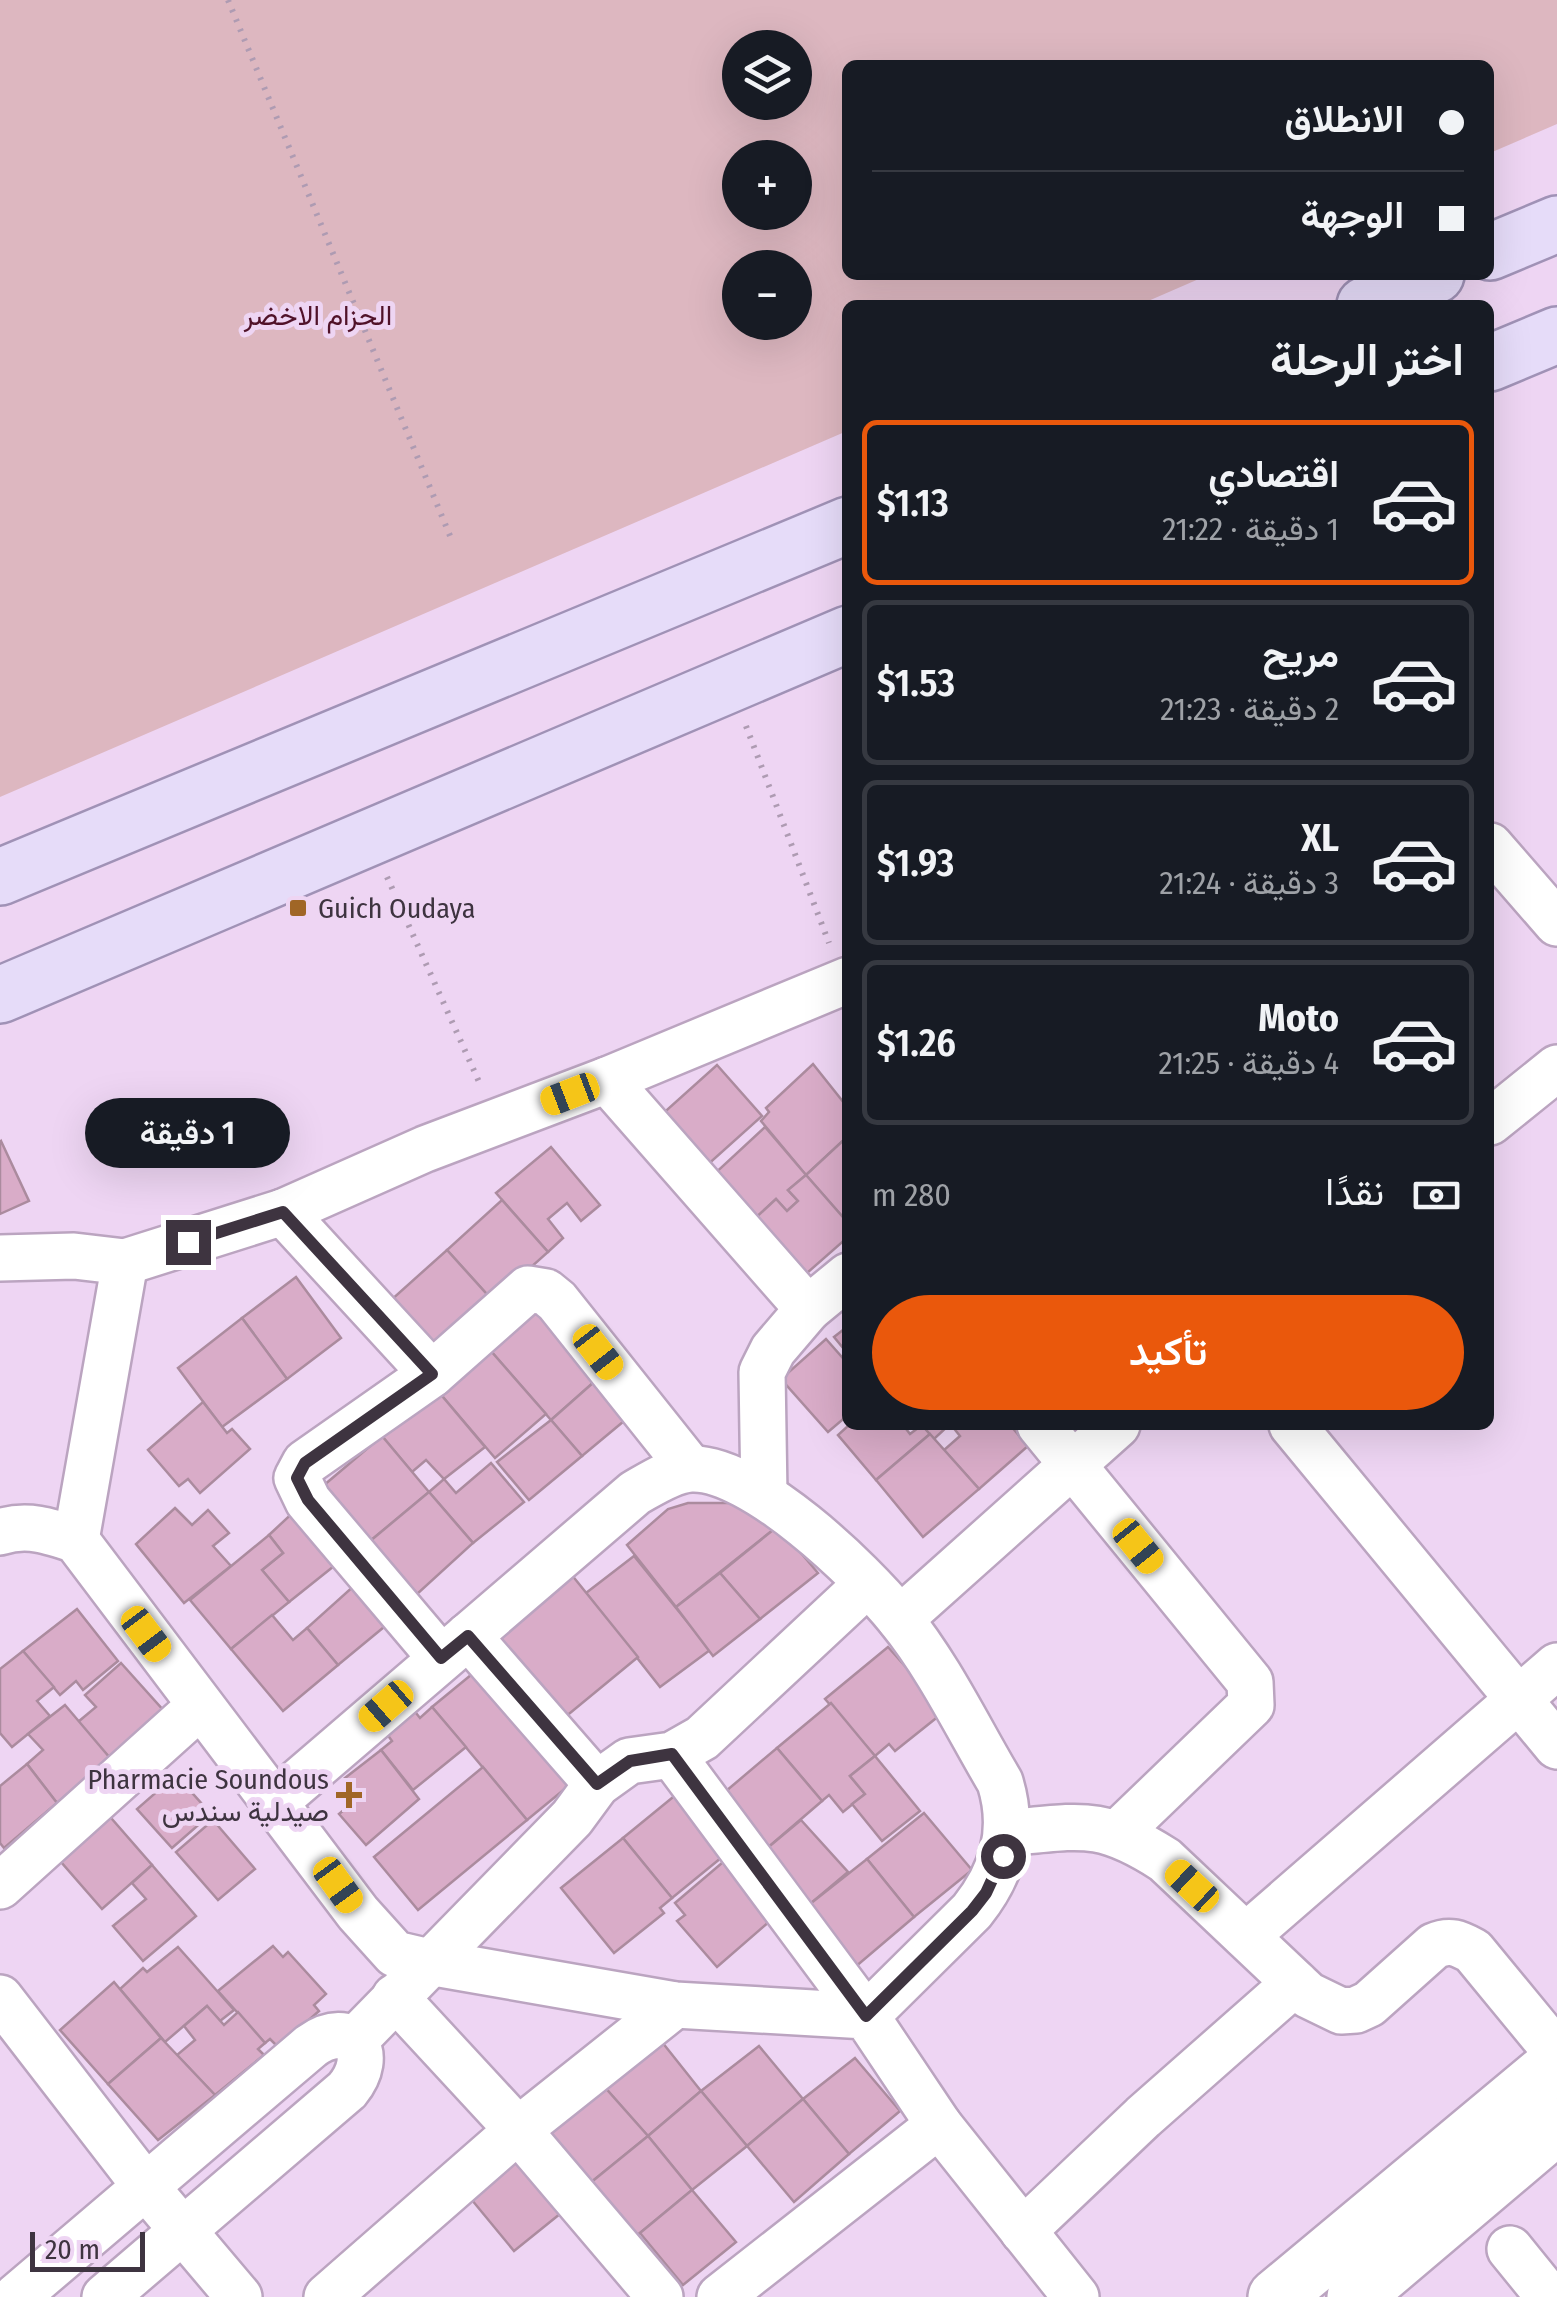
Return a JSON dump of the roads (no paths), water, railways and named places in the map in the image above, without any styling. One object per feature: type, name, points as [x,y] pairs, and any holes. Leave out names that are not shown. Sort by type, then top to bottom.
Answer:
[{"type":"main road","points":[[1494,250],[1557,224]]},
{"type":"main road","points":[[1377,300],[1424,280]]},
{"type":"main road","points":[[1494,361],[1557,334]]},
{"type":"main road","points":[[0,877],[842,527]]},
{"type":"main road","points":[[0,995],[842,637]]},
{"type":"street","points":[[1494,851],[1557,923]]},
{"type":"street","points":[[0,1258],[74,1256],[125,1262],[283,1212],[424,1149],[607,1080],[842,982]]},
{"type":"street","points":[[1494,1119],[1557,1068]]},
{"type":"street","points":[[607,1080],[808,1309]]},
{"type":"street","points":[[283,1212],[432,1374]]},
{"type":"street","points":[[76,1540],[125,1262]]},
{"type":"street","points":[[764,1494],[762,1372],[774,1350],[808,1309],[842,1281]]},
{"type":"street","points":[[597,1784],[308,1500],[297,1478],[305,1463],[432,1374],[528,1289],[546,1292],[576,1324],[690,1468]]},
{"type":"street","points":[[1044,1430],[1250,1682],[1252,1704],[1118,1832]]},
{"type":"street","points":[[900,1619],[1110,1430]]},
{"type":"street","points":[[1296,1430],[1557,1746]]},
{"type":"street","points":[[0,1532],[40,1528],[76,1540],[374,1932],[395,1954],[675,2005],[866,2016],[956,1930],[986,1893],[1003,1856],[1008,1833],[1008,1808],[1000,1782],[900,1619],[796,1518],[764,1494],[737,1479],[690,1468],[658,1479],[635,1493],[276,1801]]},
{"type":"street","points":[[354,2041],[572,1818],[597,1784],[630,1761],[672,1754],[702,1738],[867,1584]]},
{"type":"street","points":[[1246,1936],[1557,1666]]},
{"type":"street","points":[[0,1886],[200,1706]]},
{"type":"street","points":[[672,1754],[866,2016],[938,2126],[1076,2297]]},
{"type":"street","points":[[1008,1833],[1094,1826],[1118,1832],[1165,1860],[1295,1984],[1322,2004],[1341,2011],[1369,2004],[1434,1946],[1446,1940],[1459,1944],[1473,1952],[1557,2053]]},
{"type":"street","points":[[1022,2231],[1143,2116],[1295,1984]]},
{"type":"street","points":[[395,1997],[518,2130],[660,2297]]},
{"type":"street","points":[[327,2297],[518,2130],[675,2005]]},
{"type":"street","points":[[6,2020],[238,2297]]},
{"type":"street","points":[[16,2297],[311,2046],[331,2034],[342,2034],[354,2041],[362,2066],[347,2090],[118,2286],[94,2232]]},
{"type":"street","points":[[1276,2297],[1557,2063]]},
{"type":"street","points":[[720,2297],[938,2126]]},
{"type":"street","points":[[1354,2297],[1557,2126]]},
{"type":"street","points":[[1510,2249],[1549,2297]]},
{"type":"place","name":"Guich Oudaya","points":[[298,908]]},
{"type":"place","name":"Pharmacie Soundous صيدلية سندس","points":[[349,1795]]},
{"type":"park label","name":"الحزام الاخضر","points":[[318,315]]}]
